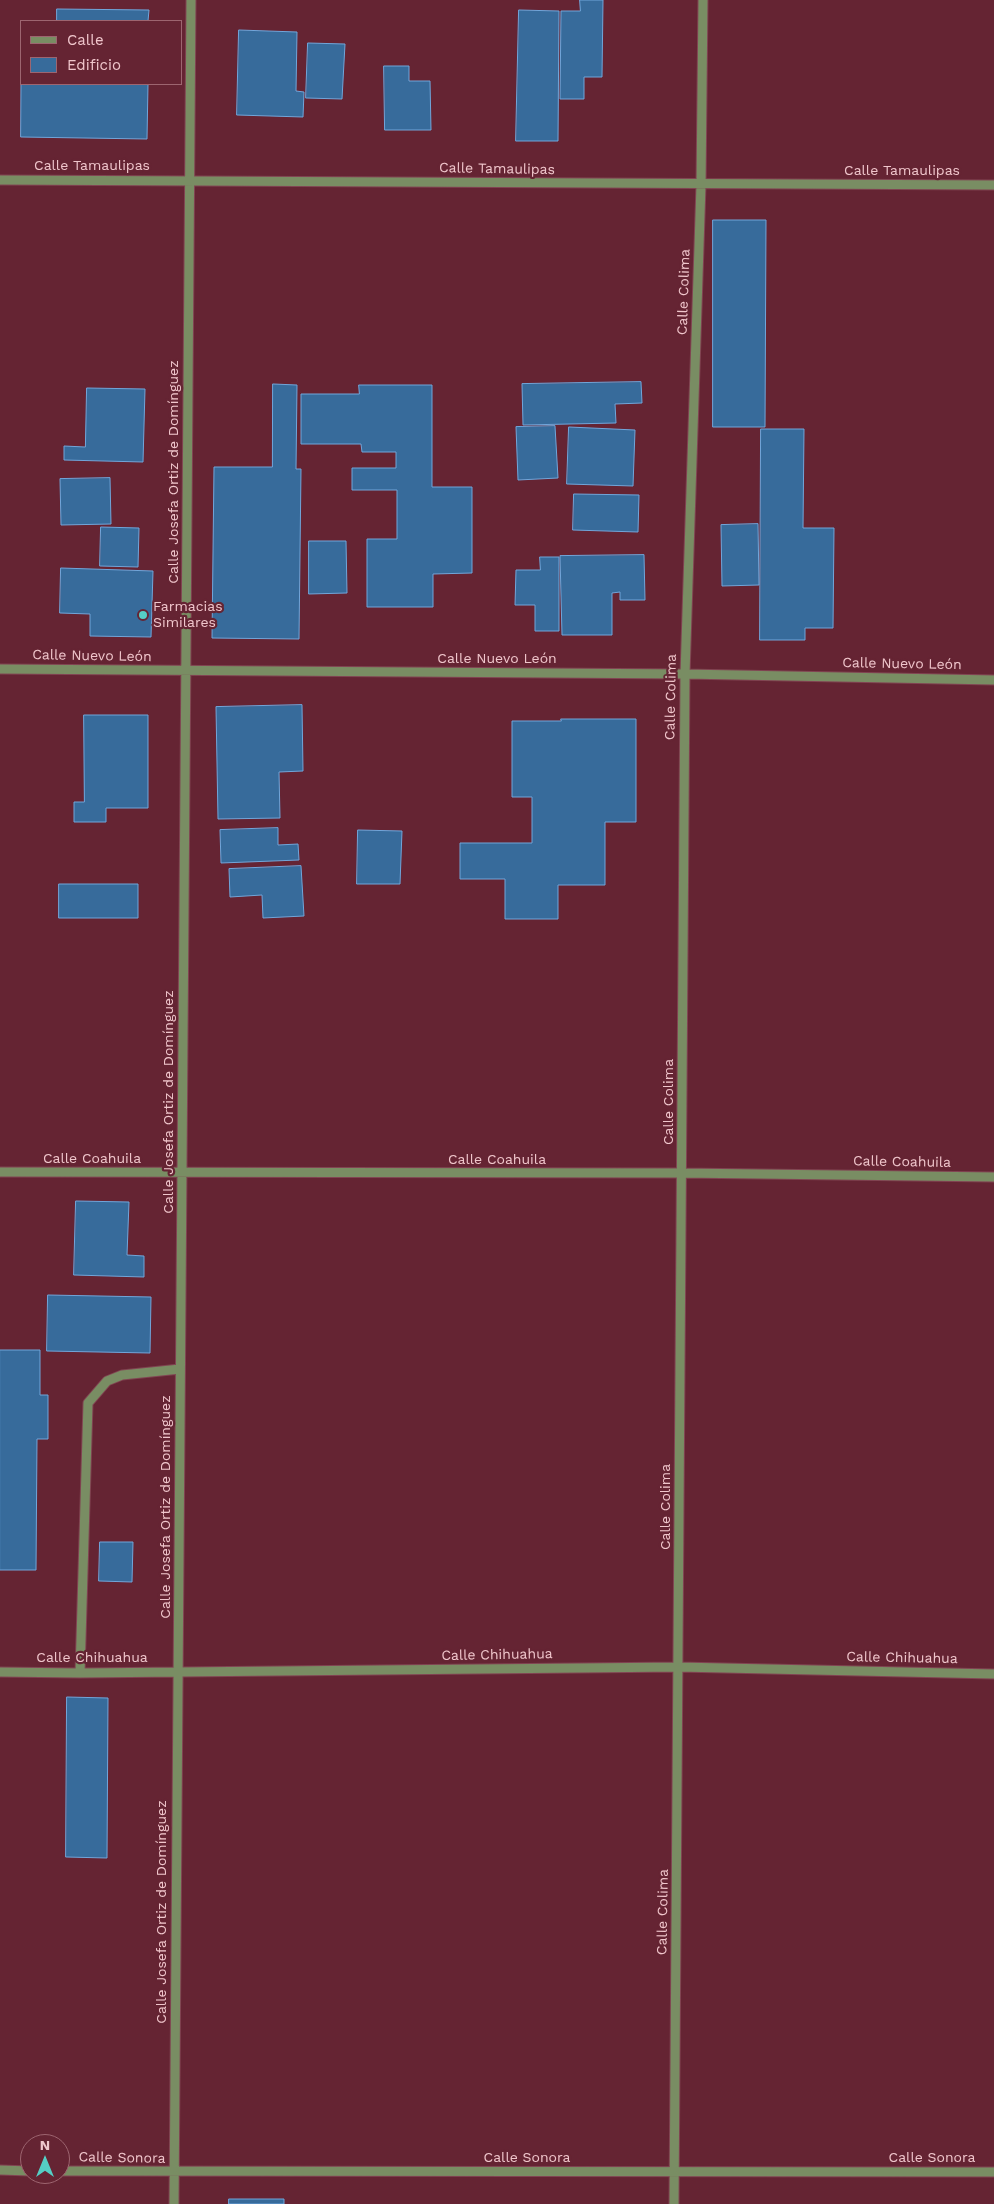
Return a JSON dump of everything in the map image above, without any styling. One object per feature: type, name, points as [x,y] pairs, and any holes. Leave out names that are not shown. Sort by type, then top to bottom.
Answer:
[{"type":"street","name":"Calle Josefa Ortiz de Domínguez","points":[[174,2204],[191,0]]},
{"type":"street","name":"Calle Colima","points":[[674,2204],[685,674],[701,185],[702,0]]},
{"type":"street","name":"Calle Tamaulipas","points":[[0,180],[190,179],[701,185],[994,185]]},
{"type":"street","name":"Calle Nuevo León","points":[[0,669],[685,674],[994,680]]},
{"type":"street","name":"Calle Coahuila","points":[[0,1172],[182,1174],[682,1173],[994,1177]]},
{"type":"street","points":[[80,1673],[88,1403],[107,1381],[122,1375],[180,1369]]},
{"type":"street","name":"Calle Chihuahua","points":[[0,1672],[80,1673],[679,1667],[994,1674]]},
{"type":"street","points":[[0,2170],[20,2171]]},
{"type":"street","name":"Calle Sonora","points":[[70,2171],[994,2172]]},
{"type":"building","points":[[580,0],[603,0],[602,77],[584,77],[584,99],[560,99],[561,11],[580,11]]},
{"type":"building","points":[[57,9],[149,10],[148,20],[57,20]]},
{"type":"building","points":[[519,10],[559,11],[558,141],[516,141]]},
{"type":"building","points":[[239,30],[297,32],[296,91],[304,92],[303,117],[237,115]]},
{"type":"building","points":[[308,43],[345,44],[342,99],[306,98]]},
{"type":"building","points":[[384,66],[409,66],[409,81],[430,81],[431,130],[385,130]]},
{"type":"building","points":[[21,85],[148,85],[147,139],[21,137]]},
{"type":"building","points":[[713,220],[766,220],[765,427],[713,427]]},
{"type":"building","points":[[641,382],[642,403],[615,404],[616,423],[523,425],[522,384]]},
{"type":"building","points":[[273,384],[297,385],[296,469],[301,469],[299,639],[212,638],[214,467],[272,467]]},
{"type":"building","points":[[359,385],[432,385],[432,487],[472,487],[472,573],[433,574],[433,607],[367,607],[367,539],[397,539],[397,490],[352,490],[352,468],[396,468],[396,452],[362,452],[361,444],[301,444],[301,394],[359,394]]},
{"type":"building","points":[[87,388],[145,389],[143,462],[64,460],[64,446],[85,447]]},
{"type":"building","points":[[555,426],[558,478],[518,480],[516,427]]},
{"type":"building","points":[[569,427],[635,430],[633,486],[567,484]]},
{"type":"building","points":[[761,429],[804,429],[803,528],[834,528],[833,628],[805,628],[805,640],[760,640]]},
{"type":"building","points":[[110,478],[111,524],[61,525],[60,479]]},
{"type":"building","points":[[574,494],[639,495],[638,532],[573,530]]},
{"type":"building","points":[[758,524],[759,585],[722,586],[721,525]]},
{"type":"building","points":[[101,527],[139,528],[138,567],[100,566]]},
{"type":"building","points":[[309,541],[346,541],[347,593],[309,594]]},
{"type":"building","points":[[644,555],[645,600],[620,600],[620,592],[612,593],[612,635],[562,635],[560,556]]},
{"type":"building","points":[[540,557],[559,557],[559,631],[535,631],[535,605],[515,605],[516,570],[540,570]]},
{"type":"building","points":[[61,568],[153,571],[151,637],[90,636],[90,614],[60,613]]},
{"type":"building","points":[[302,705],[303,771],[279,772],[280,818],[218,819],[216,707]]},
{"type":"building","points":[[84,715],[148,715],[148,808],[106,808],[106,822],[74,822],[74,802],[84,802]]},
{"type":"building","points":[[561,719],[636,719],[636,822],[605,822],[605,885],[558,885],[558,919],[505,919],[505,879],[460,879],[460,843],[532,843],[532,797],[512,797],[512,721],[561,721]]},
{"type":"building","points":[[278,828],[278,845],[298,844],[299,860],[221,863],[220,830]]},
{"type":"building","points":[[358,830],[402,831],[400,884],[357,884]]},
{"type":"building","points":[[301,866],[304,916],[263,918],[262,895],[230,897],[229,869]]},
{"type":"building","points":[[59,884],[138,884],[138,918],[59,918]]},
{"type":"building","points":[[76,1201],[129,1202],[127,1255],[144,1256],[144,1277],[74,1275]]},
{"type":"building","points":[[48,1295],[151,1297],[150,1353],[47,1351]]},
{"type":"building","points":[[0,1350],[40,1350],[40,1395],[48,1395],[48,1439],[37,1439],[36,1570],[0,1570]]},
{"type":"building","points":[[100,1542],[133,1542],[132,1582],[99,1581]]},
{"type":"building","points":[[67,1697],[108,1698],[107,1858],[66,1857]]},
{"type":"building","points":[[229,2199],[284,2199],[284,2204],[229,2204]]},
{"type":"place","name":"Farmacias Similares","points":[[143,615]]}]
